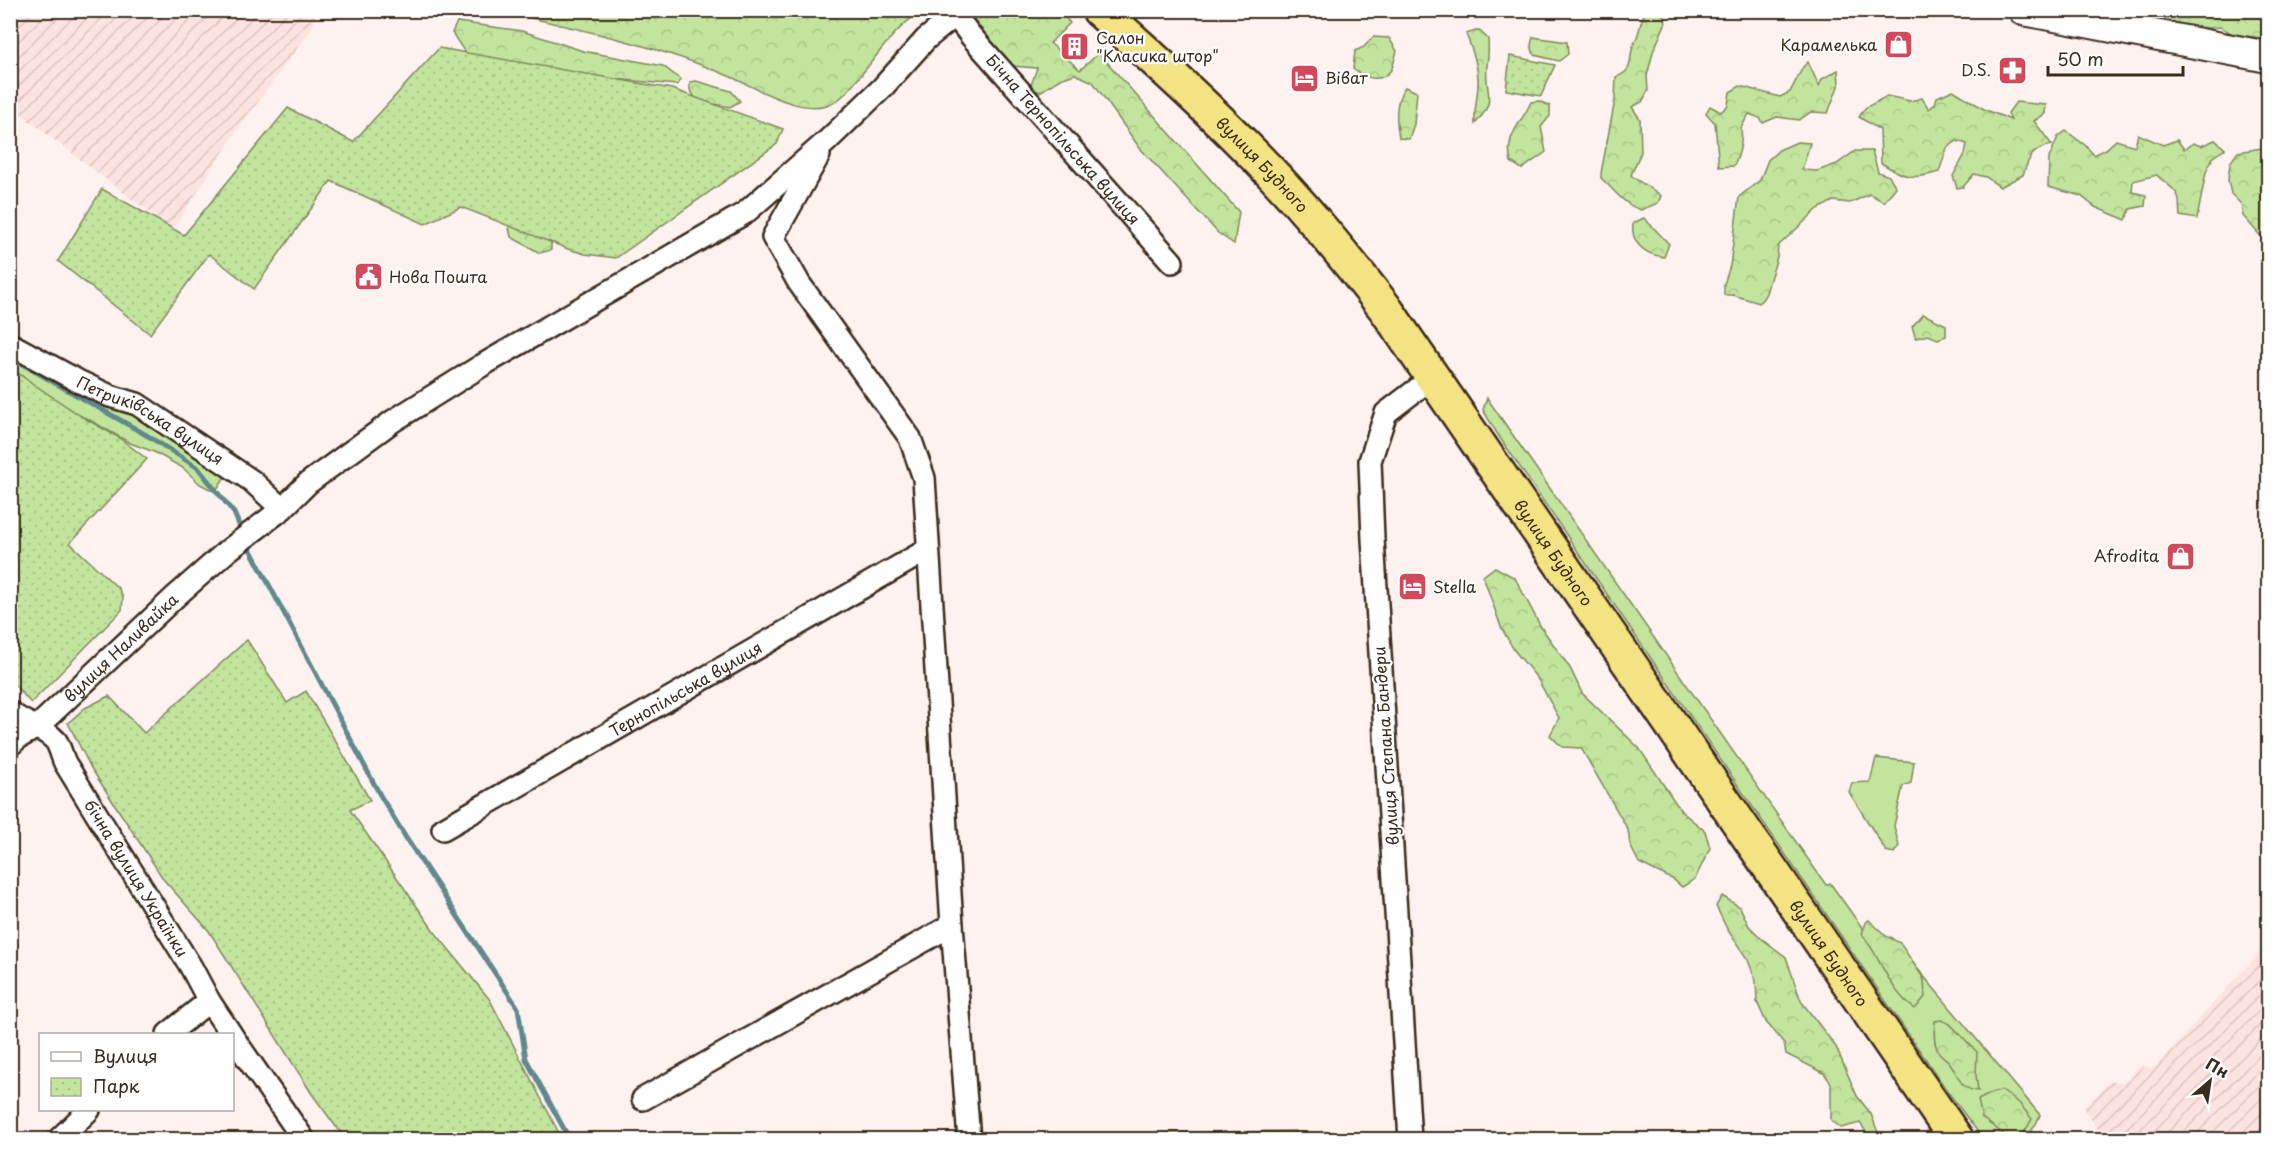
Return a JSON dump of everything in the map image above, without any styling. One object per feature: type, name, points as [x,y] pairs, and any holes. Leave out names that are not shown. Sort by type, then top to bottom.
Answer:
[{"type":"highway","name":"вулиця Будного","points":[[1099,10],[1172,74],[1251,152],[1333,242],[1384,308],[1956,1140]]},
{"type":"main road","points":[[2024,10],[2268,57]]},
{"type":"street","points":[[959,13],[926,39],[882,88],[827,141],[773,237],[799,283],[910,438],[924,478],[952,925],[969,1140]]},
{"type":"street","name":"Бічна Тернопільська вулиця","points":[[959,13],[971,36],[1172,262]]},
{"type":"street","name":"вулиця Наливайка","points":[[10,745],[37,727],[176,596],[282,509],[308,483],[393,421],[481,366],[744,213],[827,141]]},
{"type":"street","name":"Петриківська вулиця","points":[[10,344],[78,381],[136,404],[252,481],[282,509]]},
{"type":"street","name":"вулиця Степана Бандери","points":[[1410,1140],[1374,562],[1370,461],[1386,413],[1433,377]]},
{"type":"street","name":"Тернопільська вулиця","points":[[443,829],[927,550]]},
{"type":"street","name":"бічна вулиця Українки","points":[[10,712],[20,721],[37,727],[56,741],[65,763],[191,967],[209,1002],[231,1033]]},
{"type":"street","points":[[10,754],[37,727]]},
{"type":"street","points":[[643,1099],[952,925]]},
{"type":"street","points":[[170,1033],[184,1019],[209,1002]]},
{"type":"street","name":"бічна вулиця Українки","points":[[234,1038],[304,1140]]},
{"type":"street","points":[[58,1140],[88,1111]]},
{"type":"shaded area","points":[[10,11],[316,11],[312,28],[237,131],[173,230],[11,107]]},
{"type":"shaded area","points":[[2268,943],[2268,1139],[2109,1139],[2099,1131],[2083,1108],[2111,1080],[2124,1083],[2137,1068],[2146,1066],[2154,1068]]},
{"type":"green space","points":[[978,10],[1051,11],[1065,17],[1070,23],[1050,43],[1080,70],[1099,53],[1239,212],[1234,244],[1218,233],[1139,147],[1093,82],[1075,74],[1060,79],[1040,92],[1030,88],[1037,68],[1011,66],[968,20],[973,12]]},
{"type":"green space","points":[[500,11],[922,11],[895,33],[841,98],[822,106],[809,107],[782,100],[676,56],[588,31]]},
{"type":"green space","points":[[1646,11],[1662,12],[1666,22],[1653,52],[1647,76],[1648,91],[1642,102],[1632,107],[1640,119],[1641,152],[1631,175],[1661,196],[1658,203],[1641,210],[1629,205],[1620,197],[1601,178],[1601,173],[1615,100],[1616,77],[1626,71],[1630,65],[1633,46]]},
{"type":"green space","points":[[2105,11],[2268,11],[2268,39],[2232,34],[2221,27],[2195,29]]},
{"type":"green space","points":[[457,22],[522,31],[583,51],[663,66],[681,80],[677,85],[488,67],[464,51],[452,33]]},
{"type":"green space","points":[[1479,30],[1488,39],[1489,102],[1475,124],[1477,71],[1466,34]]},
{"type":"green space","points":[[1373,37],[1389,38],[1397,51],[1391,70],[1377,78],[1367,77],[1353,69],[1355,51],[1364,47]]},
{"type":"green space","points":[[1533,37],[1567,42],[1568,54],[1559,61],[1534,55],[1531,45]]},
{"type":"green space","points":[[439,48],[672,89],[783,129],[777,144],[616,258],[568,249],[461,207],[425,224],[331,181],[254,289],[209,254],[150,334],[58,261],[102,189],[184,235],[288,108],[353,142]]},
{"type":"green space","points":[[1510,56],[1555,65],[1541,96],[1506,90]]},
{"type":"green space","points":[[1808,62],[1819,86],[1822,79],[1838,70],[1839,84],[1828,113],[1811,112],[1799,120],[1777,117],[1763,123],[1760,118],[1749,114],[1741,128],[1741,147],[1734,166],[1719,167],[1715,123],[1706,113],[1710,106],[1721,112],[1728,105],[1730,92],[1740,86],[1780,97],[1790,92]]},
{"type":"green space","points":[[696,81],[731,91],[740,101],[730,107],[697,101],[690,90],[690,82]]},
{"type":"green space","points":[[1405,87],[1417,92],[1414,124],[1409,139],[1399,138],[1397,125],[1397,105]]},
{"type":"green space","points":[[1953,90],[1984,109],[2011,120],[2008,113],[2016,102],[2046,105],[2045,114],[2034,121],[2052,145],[2032,155],[2023,175],[2000,187],[1986,177],[1974,174],[1963,187],[1957,188],[1953,176],[1965,154],[1967,144],[1957,141],[1947,148],[1939,172],[1915,177],[1903,175],[1881,163],[1880,130],[1859,117],[1865,108],[1887,96],[1910,101],[1922,98],[1929,109],[1935,104],[1937,97]]},
{"type":"green space","points":[[1539,101],[1550,106],[1550,116],[1541,127],[1546,152],[1522,169],[1511,162],[1510,144],[1531,102]]},
{"type":"green space","points":[[2066,131],[2094,155],[2106,149],[2116,140],[2135,146],[2138,134],[2163,145],[2177,140],[2184,149],[2193,143],[2201,146],[2215,140],[2225,149],[2213,157],[2206,172],[2197,219],[2180,216],[2177,193],[2157,175],[2133,181],[2132,192],[2146,195],[2145,206],[2130,209],[2126,220],[2095,207],[2081,196],[2048,187],[2049,158],[2058,137]]},
{"type":"green space","points":[[1797,142],[1810,143],[1802,170],[1817,171],[1837,164],[1855,151],[1872,151],[1878,172],[1889,176],[1896,187],[1884,202],[1870,194],[1850,203],[1833,201],[1818,209],[1778,246],[1777,258],[1767,291],[1759,303],[1733,295],[1724,295],[1739,197],[1760,180],[1768,160],[1779,150]]},
{"type":"green space","points":[[2262,148],[2268,151],[2268,239],[2264,240],[2243,216],[2241,204],[2231,194],[2228,180],[2230,163],[2238,152]]},
{"type":"green space","points":[[1644,218],[1669,244],[1664,257],[1645,251],[1636,242],[1633,223]]},
{"type":"green space","points":[[507,219],[551,237],[551,250],[540,253],[511,237]]},
{"type":"green space","points":[[1923,314],[1946,325],[1946,336],[1938,339],[1928,335],[1916,338],[1912,327]]},
{"type":"green space","points":[[11,348],[219,458],[224,478],[215,492],[200,484],[183,468],[154,452],[130,443],[88,419],[63,409],[26,378],[11,369]]},
{"type":"green space","points":[[11,369],[84,418],[118,437],[147,459],[70,543],[119,589],[123,598],[122,610],[31,703],[11,681]]},
{"type":"green space","points":[[1487,398],[1826,885],[1830,883],[1876,947],[1891,937],[2040,1115],[2025,1137],[2011,1140],[1983,1139],[1948,1092],[1498,435],[1483,410]]},
{"type":"green space","points":[[1495,567],[1515,578],[1541,627],[1570,668],[1582,693],[1639,748],[1681,811],[1705,831],[1710,848],[1695,879],[1682,887],[1674,880],[1639,863],[1630,845],[1628,830],[1581,748],[1562,747],[1550,735],[1559,718],[1537,678],[1514,650],[1501,627],[1483,576]]},
{"type":"green space","points":[[247,640],[287,703],[306,691],[370,800],[350,810],[434,931],[490,1000],[562,1139],[345,1139],[312,1094],[209,931],[164,880],[91,768],[68,723],[85,708],[109,696],[144,733]]},
{"type":"green space","points":[[1876,758],[1914,762],[1911,783],[1903,786],[1894,826],[1899,846],[1894,853],[1886,851],[1849,792],[1852,783],[1870,782]]},
{"type":"green space","points":[[1722,896],[1740,907],[1749,926],[1786,957],[1801,1001],[1836,1047],[1857,1096],[1871,1114],[1880,1138],[1870,1138],[1860,1123],[1841,1128],[1831,1120],[1831,1083],[1824,1073],[1786,1054],[1784,1043],[1766,1022],[1757,1002],[1756,981],[1748,960],[1727,929],[1716,906]]},
{"type":"green space","points":[[1869,920],[1886,936],[1900,943],[1924,979],[1925,997],[1915,1009],[1898,993],[1862,934]]},
{"type":"green space","points":[[1941,1020],[1950,1024],[1977,1052],[1978,1091],[1963,1085],[1950,1063],[1938,1051],[1934,1039],[1935,1021]]},
{"type":"green space","points":[[2002,1091],[2019,1103],[2032,1119],[2024,1133],[2014,1139],[2010,1139],[1982,1118],[1978,1100],[1994,1092]]},
{"type":"green space","points":[[1296,1131],[1296,1140],[1166,1140],[1165,1133]]},
{"type":"waterway","points":[[10,357],[148,436],[198,468],[234,513],[243,534]]},
{"type":"waterway","points":[[247,543],[380,795],[518,1008],[526,1059],[570,1140]]},
{"type":"place","name":"Карамелька","points":[[1898,45]]},
{"type":"place","name":"Салон \"Класика штор\"","points":[[1075,47]]},
{"type":"place","name":"D.S.","points":[[2012,70]]},
{"type":"place","name":"Віват","points":[[1304,78]]},
{"type":"place","name":"Нова Пошта","points":[[368,277]]},
{"type":"place","name":"Afrodita","points":[[2180,556]]},
{"type":"place","name":"Stella","points":[[1412,587]]}]
